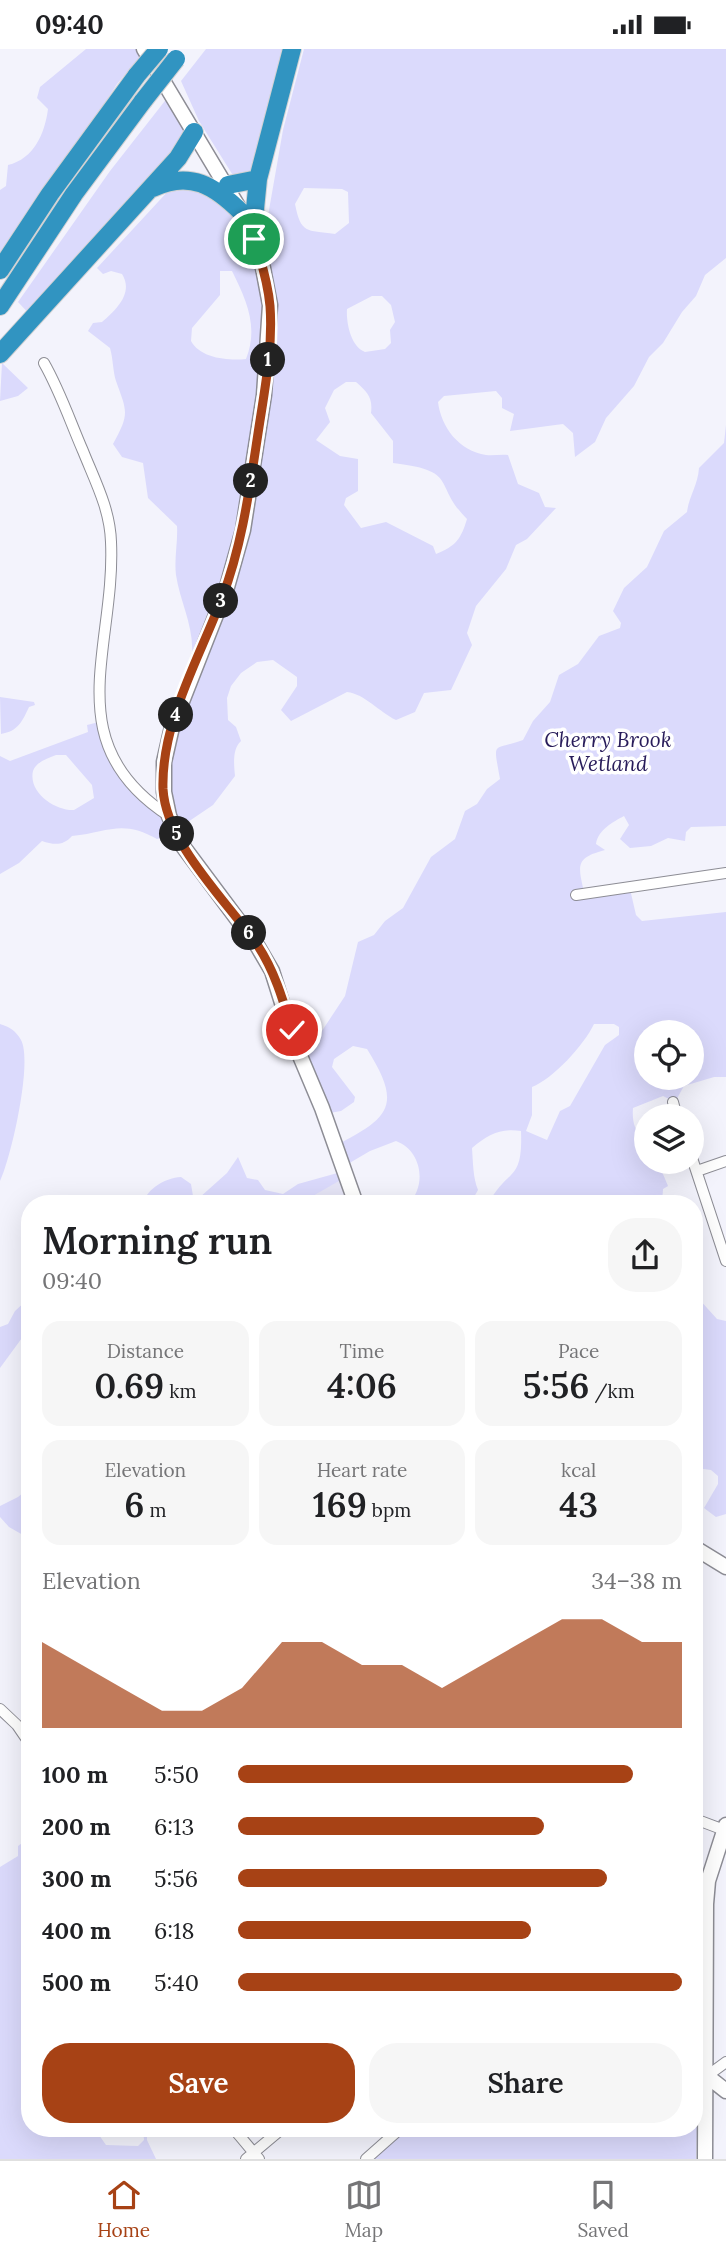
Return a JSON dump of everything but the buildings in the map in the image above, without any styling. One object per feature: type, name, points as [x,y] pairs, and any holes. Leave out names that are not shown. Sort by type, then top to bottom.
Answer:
[{"type":"highway","points":[[0,270],[57,184],[159,49]]},
{"type":"highway","points":[[258,251],[255,209],[258,179],[292,49]]},
{"type":"highway","points":[[0,306],[74,194],[180,54]]},
{"type":"highway","points":[[0,354],[183,152],[194,132]]},
{"type":"highway","points":[[228,185],[258,179]]},
{"type":"highway","points":[[150,189],[174,181],[205,182],[217,189],[242,213]]},
{"type":"street","points":[[144,49],[228,185],[242,213],[258,251],[270,305],[269,345],[243,530],[226,587],[172,727],[164,762],[163,792],[169,816],[182,845],[258,947],[272,971],[295,1044],[353,1195]]},
{"type":"street","points":[[44,363],[101,491],[108,516],[110,576],[99,677],[100,701],[108,746],[130,785],[169,816]]},
{"type":"street","points":[[576,895],[726,873]]},
{"type":"street","points":[[704,1169],[726,1161]]},
{"type":"street","points":[[698,1174],[726,1261]]},
{"type":"street","points":[[703,1554],[726,1567]]},
{"type":"street","points":[[0,1709],[21,1730]]},
{"type":"street","points":[[703,1821],[725,1828],[703,1876]]},
{"type":"street","points":[[703,2018],[707,2076],[705,2159]]},
{"type":"street","points":[[707,2076],[726,2062]]},
{"type":"street","points":[[707,2076],[726,2091]]},
{"type":"street","points":[[239,2137],[253,2157],[274,2137]]},
{"type":"street","points":[[366,2159],[391,2137]]},
{"type":"shaded area","points":[[344,1178],[351,1195],[312,1195]]},
{"type":"green space","points":[[86,49],[136,49],[140,57],[117,84],[0,266],[0,190],[6,186],[8,165],[25,157],[41,136],[48,109],[37,98],[40,87]]},
{"type":"green space","points":[[206,49],[290,49],[252,173],[234,177],[199,121],[181,81]]},
{"type":"green space","points":[[304,49],[726,49],[726,258],[705,275],[696,296],[682,312],[663,343],[649,357],[634,386],[606,418],[595,442],[575,457],[573,433],[563,424],[510,431],[514,414],[502,408],[502,398],[496,391],[444,396],[438,402],[447,429],[460,443],[476,453],[508,455],[518,484],[539,493],[545,507],[556,508],[527,539],[516,545],[506,569],[476,606],[467,633],[472,645],[451,690],[424,693],[415,712],[396,720],[360,696],[347,692],[291,721],[281,710],[297,686],[297,677],[273,660],[257,662],[241,673],[231,686],[227,698],[228,720],[236,727],[241,741],[235,753],[235,776],[213,805],[176,830],[176,833],[157,839],[124,828],[72,836],[58,844],[42,841],[19,863],[0,874],[0,756],[10,761],[88,732],[87,725],[103,721],[116,763],[164,812],[168,772],[190,674],[191,634],[176,575],[177,526],[148,498],[143,463],[122,457],[113,444],[124,419],[124,406],[110,348],[88,331],[93,323],[102,322],[118,307],[126,288],[122,274],[111,271],[103,274],[97,268],[170,189],[213,188],[265,233],[283,130]],"holes":[[[304,188],[342,189],[348,192],[349,223],[335,234],[311,231],[300,221],[295,204]],[[220,271],[232,271],[246,303],[251,324],[250,347],[246,359],[223,359],[208,355],[191,341],[192,328],[220,295]],[[372,296],[382,296],[391,305],[395,322],[390,330],[391,343],[385,349],[365,352],[360,349],[350,334],[347,309]],[[346,382],[356,382],[363,389],[370,399],[371,413],[393,441],[393,463],[414,466],[437,475],[467,519],[460,537],[453,545],[436,554],[433,546],[386,522],[361,528],[344,505],[346,498],[358,491],[358,459],[340,456],[316,440],[330,422],[325,408],[334,390]],[[66,755],[92,785],[94,798],[74,810],[59,807],[45,799],[35,787],[33,771],[49,757]]]},
{"type":"green space","points":[[168,97],[188,133],[112,218],[33,318],[18,302],[110,171]]},
{"type":"green space","points":[[2,363],[28,388],[18,396],[0,401]]},
{"type":"green space","name":"Cherry Brook Wetland","points":[[726,425],[726,826],[691,827],[686,832],[685,841],[668,838],[651,846],[630,848],[620,839],[629,825],[624,816],[607,827],[597,839],[596,844],[605,850],[588,856],[580,869],[584,892],[630,889],[636,915],[642,921],[726,912],[726,1077],[704,1080],[704,1020],[634,1020],[634,1090],[682,1090],[675,1102],[663,1096],[643,1104],[634,1104],[633,1108],[634,1174],[663,1174],[668,1186],[663,1189],[663,1195],[493,1195],[513,1173],[520,1159],[521,1131],[513,1130],[494,1133],[472,1148],[478,1190],[475,1195],[414,1195],[420,1178],[416,1160],[405,1146],[396,1141],[370,1151],[341,1168],[333,1147],[378,1118],[385,1109],[385,1084],[367,1049],[353,1046],[334,1059],[332,1067],[355,1097],[354,1102],[341,1111],[324,1114],[297,1051],[314,1043],[345,996],[358,942],[374,935],[385,921],[403,908],[431,857],[455,839],[465,811],[477,804],[487,789],[500,779],[497,749],[523,740],[533,721],[550,702],[559,675],[578,664],[599,636],[620,628],[621,623],[613,611],[624,588],[647,567],[664,531],[687,512],[699,468],[724,443]],"holes":[[[594,1024],[614,1024],[619,1027],[619,1035],[605,1045],[570,1106],[560,1111],[547,1140],[526,1131],[532,1115],[532,1087],[549,1077],[567,1060]]]},
{"type":"green space","points":[[0,697],[34,702],[35,705],[29,707],[15,728],[1,734]]},
{"type":"green space","points":[[0,1024],[12,1030],[21,1040],[24,1068],[15,1132],[0,1181]]},
{"type":"green space","points":[[238,1157],[247,1178],[258,1180],[265,1190],[283,1194],[298,1184],[341,1172],[344,1178],[315,1195],[202,1195],[227,1173]]},
{"type":"green space","points":[[181,1177],[191,1184],[193,1195],[147,1195],[169,1179]]},
{"type":"green space","points":[[703,1304],[717,1319],[726,1321],[726,1514],[716,1517],[704,1508],[718,1484],[718,1476],[711,1470],[703,1469]]},
{"type":"green space","points":[[21,1305],[21,1339],[0,1368],[0,1327],[8,1324]]},
{"type":"green space","points":[[21,1494],[21,1534],[9,1527],[0,1517],[0,1506]]},
{"type":"green space","points":[[21,1844],[21,2137],[100,2137],[106,2145],[138,2146],[144,2137],[147,2137],[156,2159],[0,2159],[0,1867],[18,1856],[18,1846]]},
{"type":"green space","points":[[391,2137],[697,2137],[696,2159],[366,2159]]},
{"type":"route","points":[[254,239],[270,305],[269,345],[243,530],[226,587],[172,727],[164,762],[163,792],[169,816],[182,845],[258,947],[272,971],[292,1030]]}]
